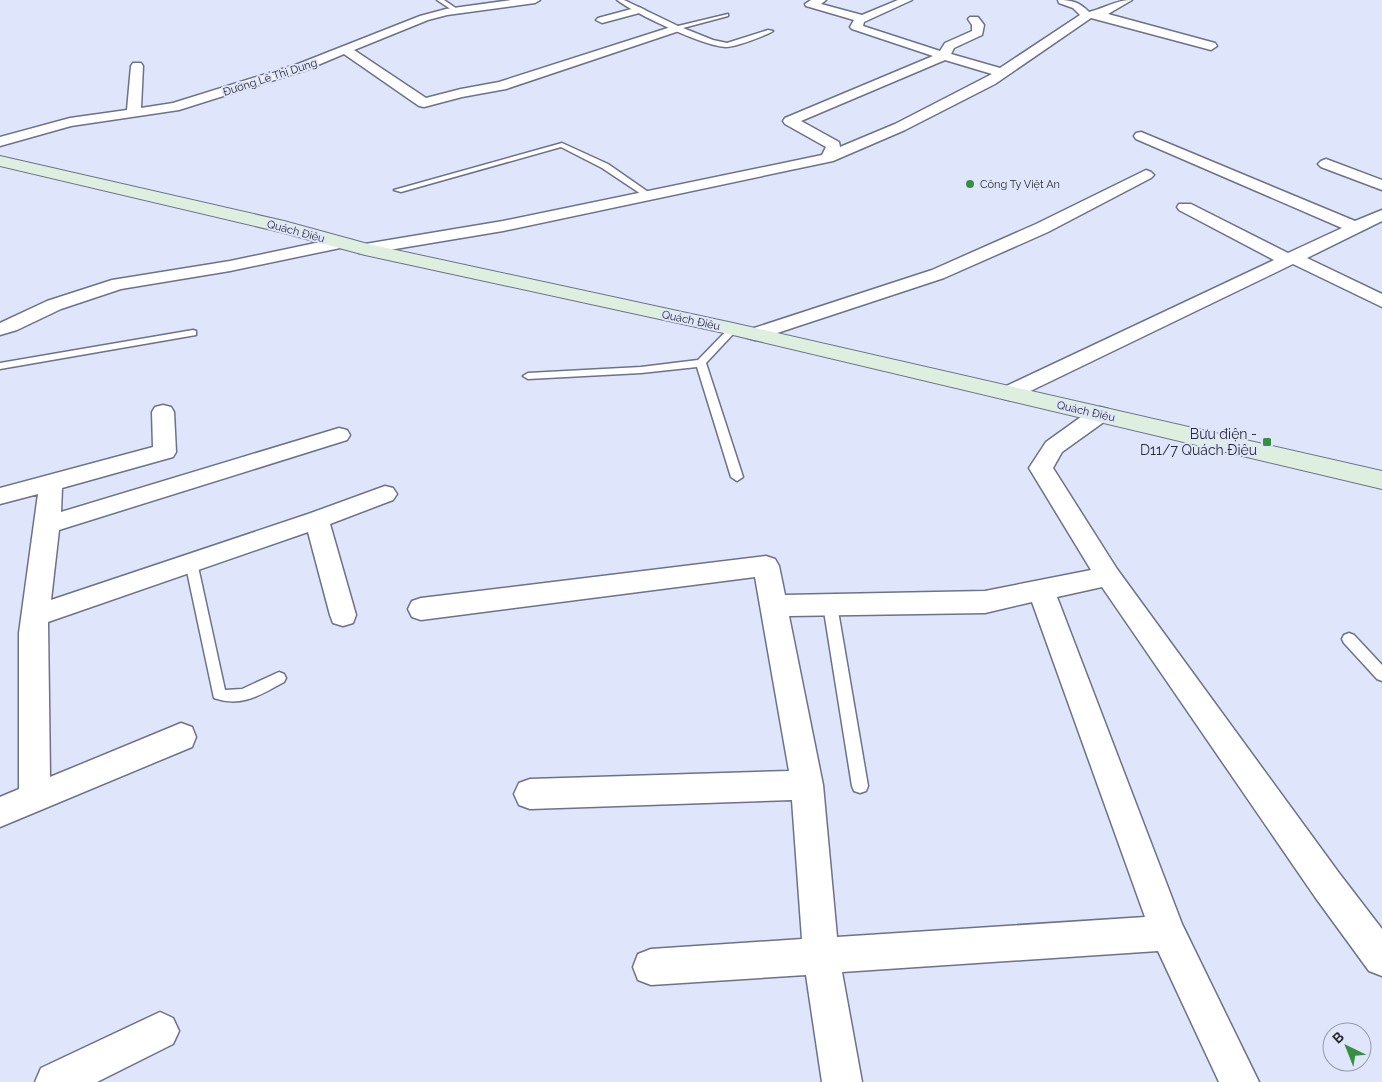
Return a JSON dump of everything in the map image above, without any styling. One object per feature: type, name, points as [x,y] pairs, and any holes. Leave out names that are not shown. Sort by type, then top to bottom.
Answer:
[{"type":"main road","name":"Quách Điêu","points":[[0,161],[284,227],[339,243],[734,329],[1382,480]]},
{"type":"street","name":"Đường Lê Thị Dung","points":[[0,142],[70,122],[174,107],[220,94],[346,50],[424,18],[457,11],[535,0]]},
{"type":"street","points":[[821,0],[810,4],[863,19]]},
{"type":"street","points":[[906,0],[863,19],[856,26],[867,32],[1003,73]]},
{"type":"street","points":[[1062,0],[1078,6],[1090,15],[1211,46]]},
{"type":"street","points":[[365,249],[503,226],[828,158],[900,127],[990,81],[1090,15],[1108,11],[1128,0]]},
{"type":"street","points":[[602,20],[639,10]]},
{"type":"street","points":[[828,158],[834,145],[790,122],[944,56],[949,46],[978,34],[978,25],[974,19]]},
{"type":"street","points":[[346,50],[424,103],[461,93],[501,86],[678,28]]},
{"type":"street","points":[[134,113],[137,66]]},
{"type":"street","points":[[410,94],[465,79]]},
{"type":"street","points":[[1141,136],[1357,228]]},
{"type":"street","points":[[1326,164],[1382,185]]},
{"type":"street","points":[[755,334],[938,274],[1042,228],[1146,175]]},
{"type":"street","points":[[1185,207],[1290,259],[1382,301]]},
{"type":"street","points":[[1009,393],[1382,215]]},
{"type":"street","points":[[0,348],[5,328],[54,305],[118,284],[230,266],[339,243]]},
{"type":"street","points":[[0,496],[165,452],[163,412]]},
{"type":"street","points":[[1100,414],[1054,447],[1041,468],[1108,576],[1327,885],[1382,958]]},
{"type":"street","points":[[47,526],[339,436]]},
{"type":"street","points":[[35,798],[33,633],[47,526],[50,483]]},
{"type":"street","points":[[35,616],[317,520],[385,494]]},
{"type":"street","points":[[317,520],[344,616]]},
{"type":"street","points":[[420,609],[766,566],[807,785],[821,956],[842,1082]]},
{"type":"street","points":[[775,606],[986,602],[1108,576]]},
{"type":"street","points":[[1042,590],[1168,933],[1239,1082]]},
{"type":"street","points":[[0,812],[181,737]]},
{"type":"street","points":[[530,794],[807,785]]},
{"type":"street","points":[[651,967],[1168,933]]},
{"type":"street","points":[[55,1082],[160,1031]]},
{"type":"lane","points":[[440,0],[457,11]]},
{"type":"lane","points":[[620,0],[678,28],[711,42],[727,46],[770,31]]},
{"type":"lane","points":[[678,28],[726,15]]},
{"type":"lane","points":[[398,190],[562,145],[605,166],[650,196]]},
{"type":"lane","points":[[528,376],[641,370],[701,363],[734,329]]},
{"type":"lane","points":[[0,366],[193,333]]},
{"type":"lane","points":[[701,363],[737,477]]},
{"type":"lane","points":[[192,562],[219,694],[226,698],[237,698],[279,678]]},
{"type":"lane","points":[[830,605],[860,786]]},
{"type":"lane","points":[[1349,640],[1382,675]]},
{"type":"place","name":"Công Ty Việt An","points":[[970,184]]},
{"type":"place","name":"Bưu điện - D11/7 Quách Điêu","points":[[1267,442]]}]
